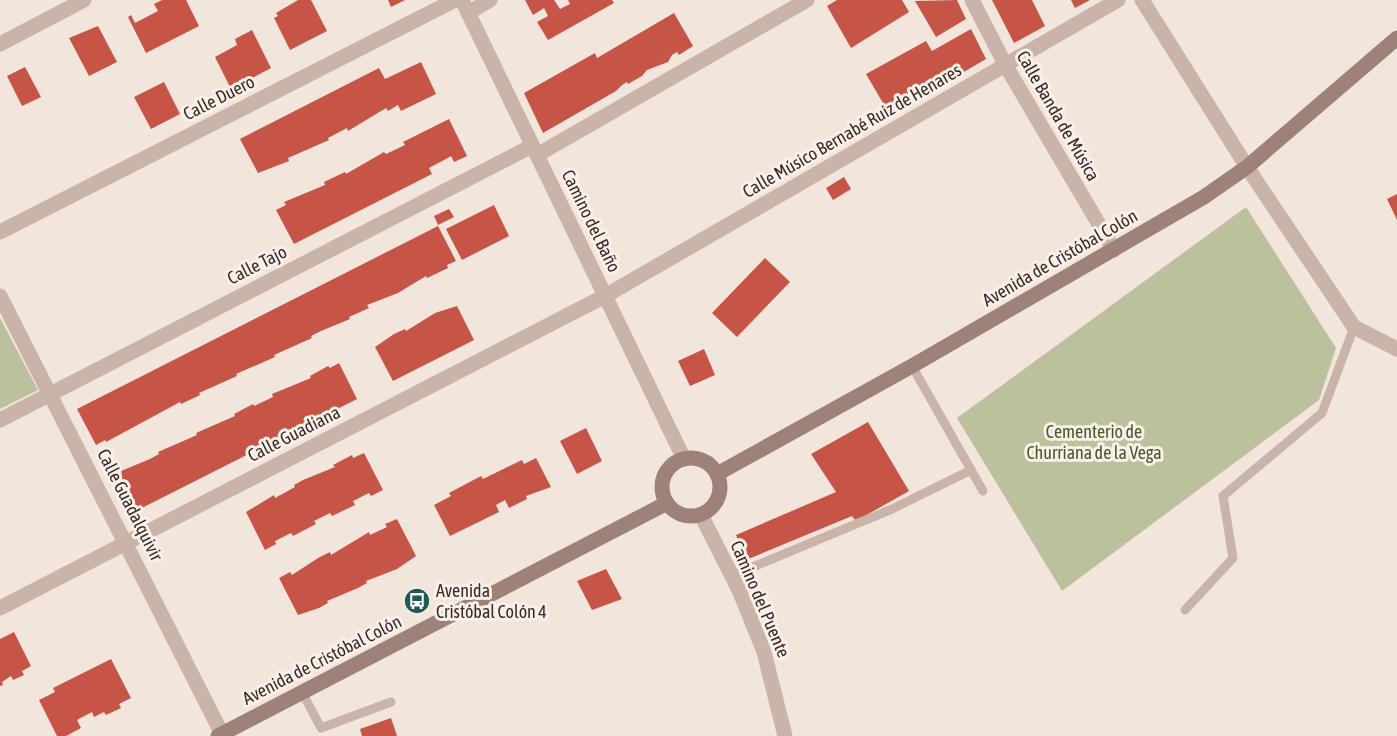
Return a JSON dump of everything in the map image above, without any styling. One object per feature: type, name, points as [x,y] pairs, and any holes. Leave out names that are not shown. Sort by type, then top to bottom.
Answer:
[{"type":"main road","name":"Avenida de Cristóbal Colón","points":[[717,474],[912,366],[1204,197],[1247,166],[1397,38]]},
{"type":"main road","points":[[684,459],[704,461],[717,474],[720,484],[716,502],[701,515],[682,515],[667,503],[663,494],[664,476],[670,468],[684,459]]},
{"type":"main road","name":"Avenida de Cristóbal Colón","points":[[220,735],[667,503]]},
{"type":"street","points":[[0,44],[84,0]]},
{"type":"street","name":"Calle Duero","points":[[0,232],[455,0]]},
{"type":"street","points":[[465,6],[490,0]]},
{"type":"street","name":"Calle Tajo","points":[[0,420],[535,151],[807,0]]},
{"type":"street","name":"Calle Banda de Música","points":[[972,0],[1006,66],[1114,250]]},
{"type":"street","name":"Calle Músico Bernabé Ruiz de Henares","points":[[605,296],[1118,0]]},
{"type":"street","points":[[1142,0],[1247,166],[1354,327],[1397,348]]},
{"type":"street","name":"Camino del Baño","points":[[465,6],[684,459]]},
{"type":"street","name":"Calle Guadalquivir","points":[[0,296],[127,542],[220,735]]},
{"type":"street","name":"Calle Guadiana","points":[[0,608],[605,296]]},
{"type":"street","name":"Camino del Puente","points":[[701,515],[764,652],[785,736]]},
{"type":"lane","points":[[1185,610],[1233,558],[1223,496],[1322,413],[1354,327]]},
{"type":"lane","points":[[912,366],[982,491]]},
{"type":"lane","points":[[731,576],[892,509],[971,470]]},
{"type":"lane","points":[[302,692],[321,728],[391,702]]},
{"type":"green space","name":"Cementerio de Churriana de la Vega","points":[[1246,207],[1336,348],[1319,400],[1062,591],[957,418]]},
{"type":"green space","points":[[0,318],[38,390],[0,409]]},
{"type":"building","points":[[162,0],[186,0],[199,26],[146,53],[128,17],[131,15],[135,23],[158,11],[154,4]]},
{"type":"building","points":[[298,0],[311,0],[327,31],[290,50],[274,18],[278,16],[276,13]]},
{"type":"building","points":[[388,0],[405,0],[391,7]]},
{"type":"building","points":[[525,0],[554,0],[560,9],[570,4],[568,0],[612,0],[614,3],[548,40],[537,22],[548,16],[544,8],[533,15]]},
{"type":"building","points":[[837,0],[902,0],[909,12],[851,48],[827,6]]},
{"type":"building","points":[[957,0],[966,19],[936,37],[915,1]]},
{"type":"building","points":[[992,0],[1032,0],[1045,26],[1014,43]]},
{"type":"building","points":[[1071,0],[1090,0],[1075,8]]},
{"type":"building","points":[[674,13],[693,46],[679,55],[677,52],[668,62],[647,70],[642,76],[628,84],[627,82],[616,91],[543,133],[524,93],[595,53],[597,58]]},
{"type":"building","points":[[98,26],[117,62],[89,76],[69,38]]},
{"type":"building","points":[[971,29],[986,59],[890,115],[866,74],[926,41],[932,51]]},
{"type":"building","points":[[252,30],[271,68],[231,89],[215,57],[237,45],[235,39]]},
{"type":"building","points":[[421,62],[436,94],[401,111],[398,105],[388,111],[386,108],[348,131],[347,128],[328,138],[329,140],[288,158],[289,161],[258,173],[240,139],[379,68],[385,79]]},
{"type":"building","points":[[25,67],[41,97],[22,106],[7,76]]},
{"type":"building","points":[[164,82],[180,114],[151,129],[134,97]]},
{"type":"building","points":[[449,119],[467,156],[454,162],[451,156],[429,168],[432,174],[294,244],[276,210],[286,205],[284,202],[325,185],[324,182],[345,172],[346,174],[384,152],[386,154],[405,145],[403,142]]},
{"type":"building","points":[[844,177],[851,189],[833,200],[826,188]]},
{"type":"building","points":[[1397,194],[1397,220],[1387,199]]},
{"type":"building","points":[[494,205],[509,236],[462,260],[446,229]]},
{"type":"building","points":[[449,209],[454,217],[438,225],[434,216]]},
{"type":"building","points":[[438,226],[456,261],[447,265],[448,268],[427,278],[426,276],[398,293],[367,305],[369,308],[349,317],[350,319],[321,331],[311,336],[312,338],[274,355],[275,357],[199,393],[200,395],[181,404],[180,402],[106,442],[105,440],[96,445],[77,409]]},
{"type":"building","points":[[765,258],[790,282],[737,337],[712,313]]},
{"type":"building","points":[[457,306],[474,340],[393,381],[375,347],[394,334],[405,329],[406,331],[435,313]]},
{"type":"building","points":[[704,349],[715,375],[690,386],[678,361]]},
{"type":"building","points":[[339,363],[357,399],[130,514],[112,478],[122,473],[121,471],[235,416],[234,414],[253,404],[254,406],[273,397],[272,394],[311,378],[310,376],[328,366],[330,368]]},
{"type":"building","points":[[868,422],[909,491],[856,521],[852,516],[746,560],[736,535],[836,492],[811,454]]},
{"type":"building","points":[[586,428],[602,461],[577,474],[560,441]]},
{"type":"building","points":[[364,453],[383,490],[371,496],[369,493],[353,501],[355,505],[332,516],[330,513],[314,521],[316,524],[293,536],[291,533],[275,541],[276,544],[265,550],[246,512],[274,495],[275,498],[295,487],[294,485],[303,480],[335,467],[333,465],[352,455],[353,458]]},
{"type":"building","points":[[536,458],[551,487],[526,496],[527,499],[509,508],[505,500],[496,505],[499,512],[450,536],[434,505],[451,496],[449,493],[481,476],[483,479],[522,460],[524,464]]},
{"type":"building","points":[[397,519],[416,556],[397,569],[366,581],[367,583],[327,601],[328,603],[319,608],[298,615],[279,578],[290,572],[292,575],[318,558],[330,552],[331,555],[369,532],[370,535],[387,527],[385,524]]},
{"type":"building","points":[[606,569],[622,599],[592,610],[577,581]]},
{"type":"building","points":[[14,632],[31,666],[22,671],[24,675],[13,680],[11,676],[0,686],[0,639]]},
{"type":"building","points":[[111,659],[131,698],[119,704],[121,708],[106,715],[104,712],[94,717],[92,712],[77,720],[81,728],[66,736],[57,736],[39,700],[55,692],[53,688]]},
{"type":"building","points":[[391,718],[397,736],[362,736],[360,729]]},
{"type":"place","name":"Avenida Cristóbal Colón 4","points":[[417,601]]}]
